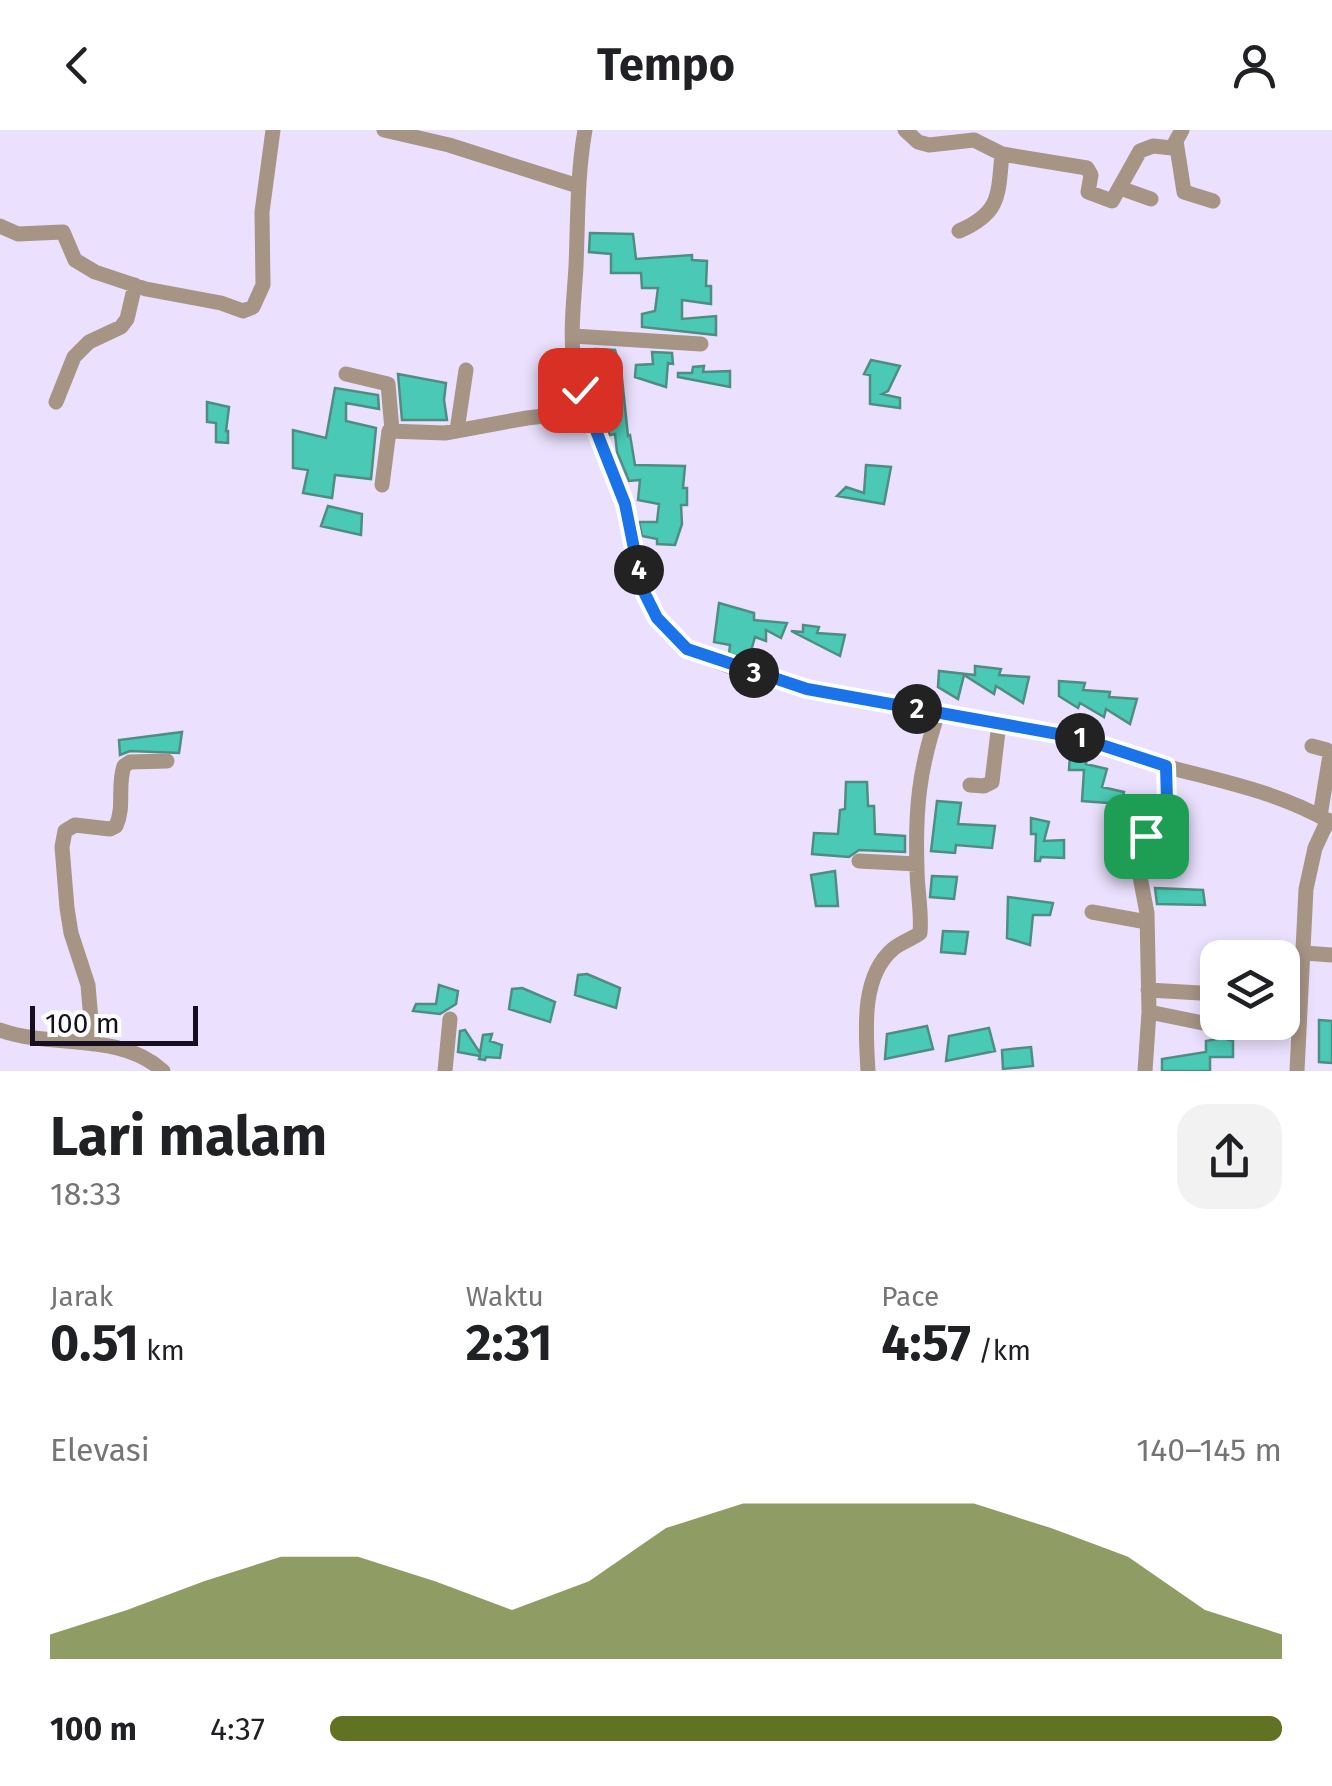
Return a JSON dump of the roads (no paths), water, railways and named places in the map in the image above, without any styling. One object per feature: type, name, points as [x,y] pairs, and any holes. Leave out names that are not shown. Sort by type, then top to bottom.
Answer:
[{"type":"street","points":[[0,226],[18,234],[64,232],[74,260],[95,272],[135,286],[221,302],[243,311],[253,307],[263,285],[262,212],[274,130]]},
{"type":"street","points":[[384,130],[414,133],[578,186]]},
{"type":"street","points":[[585,130],[578,186],[573,336],[576,374],[587,412],[625,504],[642,588],[670,635],[687,649],[713,660],[807,689],[1080,738],[1269,794],[1326,819]]},
{"type":"street","points":[[905,130],[918,142],[930,146],[974,140],[1002,154],[1088,168],[1092,175],[1088,192],[1112,201],[1140,151],[1152,146],[1168,150],[1179,135]]},
{"type":"street","points":[[1179,135],[1184,192],[1213,200]]},
{"type":"street","points":[[959,231],[983,220],[990,212],[998,194],[1002,154]]},
{"type":"street","points":[[1120,188],[1150,199]]},
{"type":"street","points":[[56,402],[74,356],[89,342],[121,327],[135,286]]},
{"type":"street","points":[[573,336],[701,344]]},
{"type":"street","points":[[457,430],[466,370]]},
{"type":"street","points":[[346,374],[388,384],[392,430],[388,434],[382,484]]},
{"type":"street","points":[[392,430],[421,434],[587,412]]},
{"type":"street","points":[[868,1071],[865,1019],[881,964],[890,951],[920,933],[916,864],[920,771],[938,713]]},
{"type":"street","points":[[970,785],[992,782],[999,723]]},
{"type":"street","points":[[1297,1071],[1306,889],[1326,819],[1330,755],[1327,750],[1312,746]]},
{"type":"street","points":[[93,1044],[88,985],[71,933],[62,846],[65,831],[75,825],[116,826],[122,807],[124,766],[130,762],[167,761]]},
{"type":"street","points":[[1145,1071],[1149,1012],[1147,922],[1137,861],[1138,850],[1167,801],[1166,766]]},
{"type":"street","points":[[859,861],[916,864]]},
{"type":"street","points":[[1092,912],[1147,922]]},
{"type":"street","points":[[1304,953],[1332,955]]},
{"type":"street","points":[[1148,990],[1200,993]]},
{"type":"street","points":[[1149,1012],[1200,1022]]},
{"type":"street","points":[[444,1071],[450,1019]]},
{"type":"street","points":[[0,1030],[36,1040],[128,1049],[163,1071]]}]
